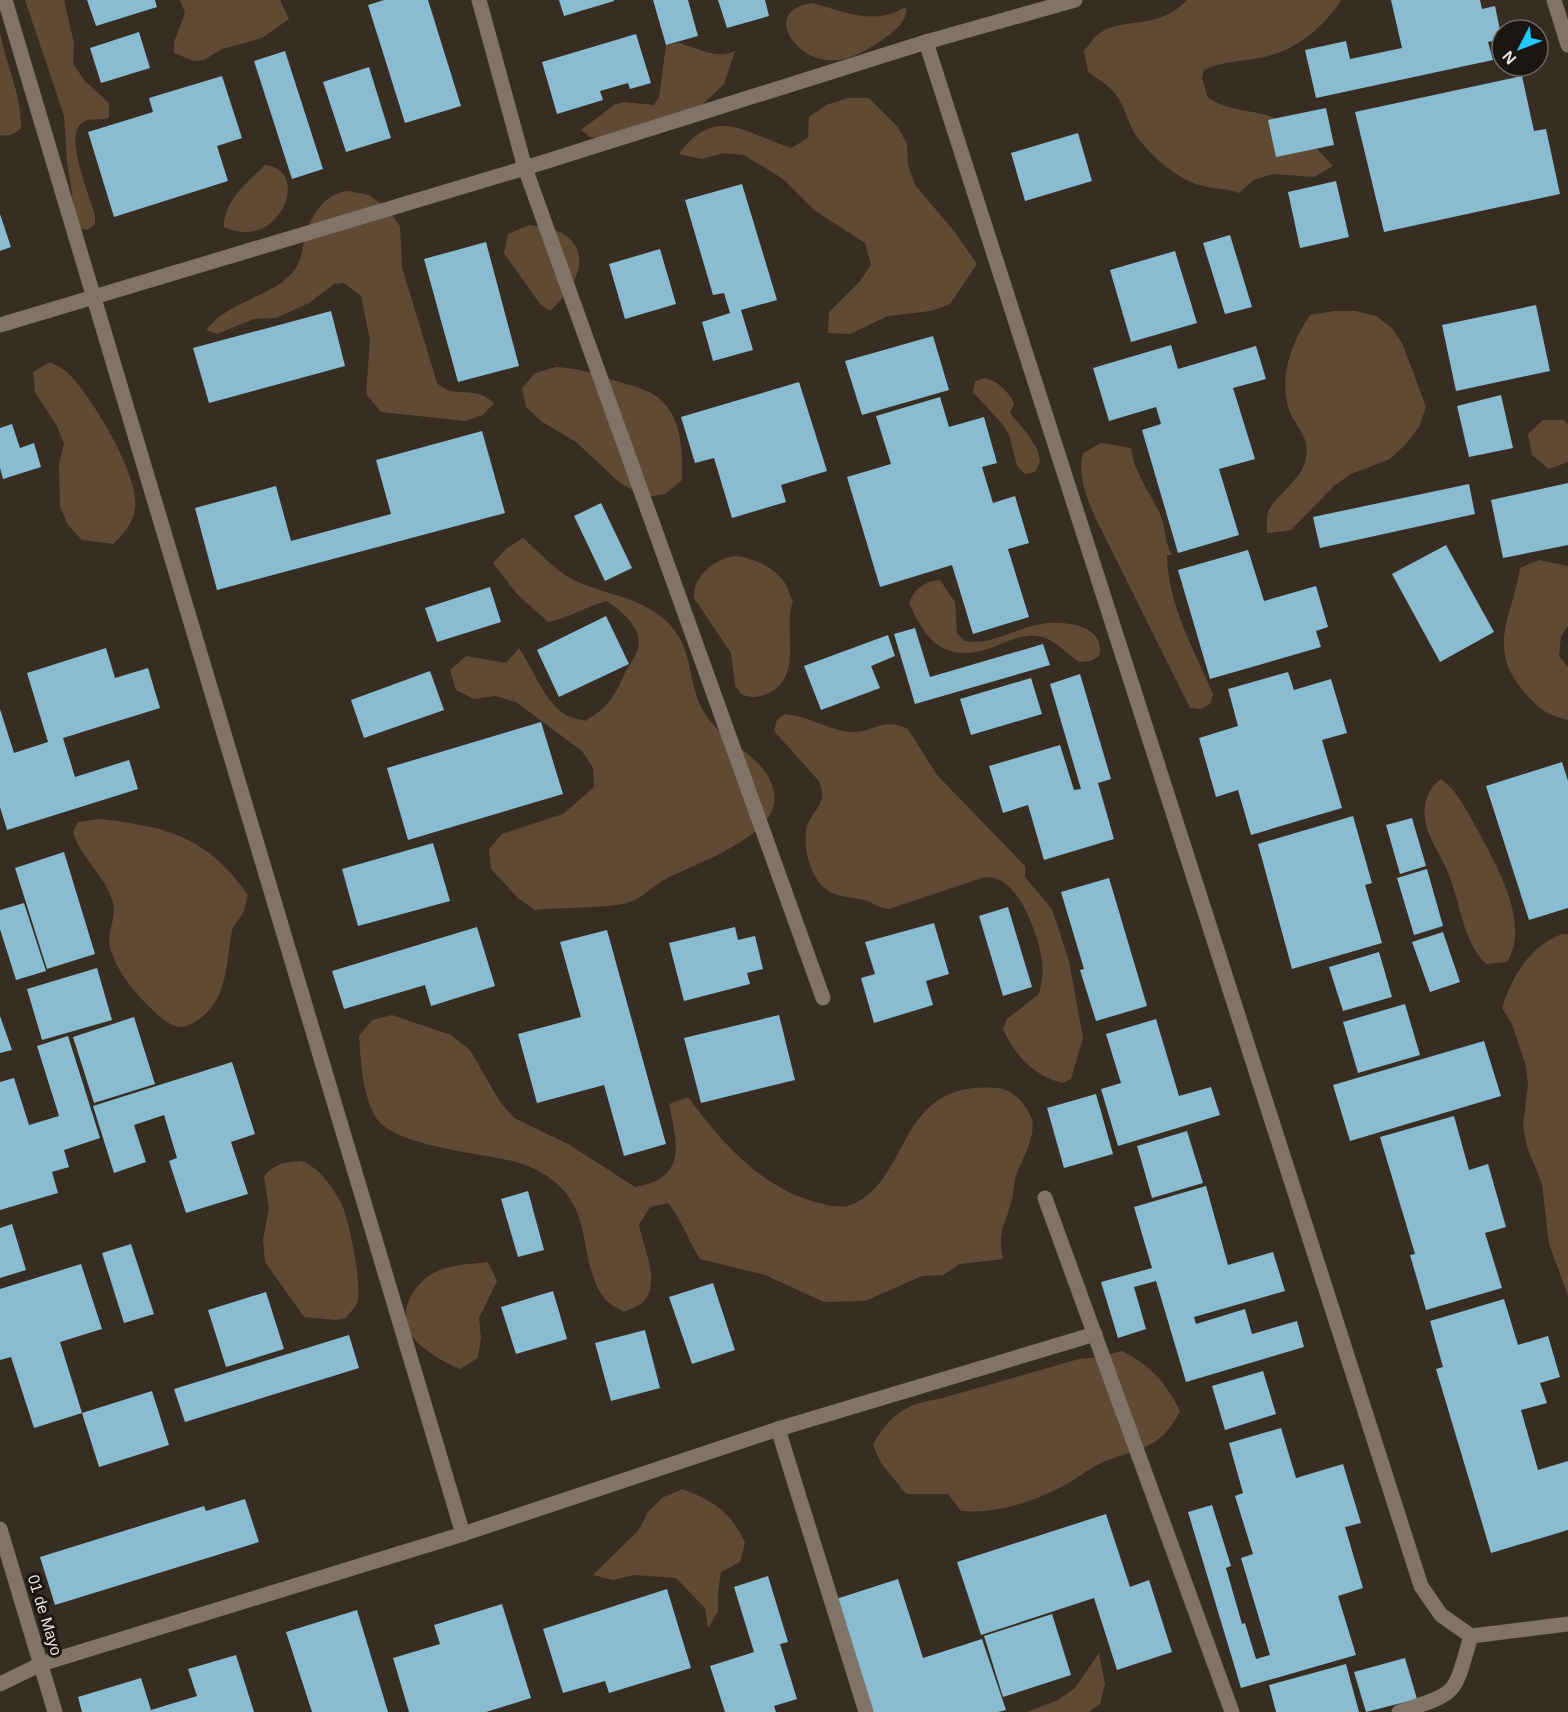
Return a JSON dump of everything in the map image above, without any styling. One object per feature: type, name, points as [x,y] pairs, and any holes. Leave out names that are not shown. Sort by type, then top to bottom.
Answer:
[{"type":"street","points":[[5,0],[463,1534]]},
{"type":"street","points":[[480,0],[525,168],[823,998]]},
{"type":"street","points":[[0,325],[525,168],[926,42],[1075,0]]},
{"type":"street","points":[[1554,0],[1568,45]]},
{"type":"street","points":[[926,42],[1421,1586],[1441,1615],[1472,1636],[1568,1624]]},
{"type":"street","points":[[1045,1198],[1232,1712]]},
{"type":"street","points":[[0,1684],[41,1664],[463,1534],[778,1429],[1095,1334]]},
{"type":"street","points":[[778,1429],[866,1712]]},
{"type":"street","name":"01 de Mayo","points":[[0,1529],[55,1712]]},
{"type":"street","points":[[1399,1712],[1447,1696],[1457,1685],[1472,1636]]},
{"type":"shaded area","points":[[25,0],[64,0],[74,43],[73,64],[85,81],[109,103],[109,118],[85,121],[77,130],[75,140],[80,167],[95,216],[95,225],[87,230],[77,227],[67,161],[64,116]]},
{"type":"shaded area","points":[[180,0],[280,0],[289,19],[262,38],[222,49],[204,60],[194,61],[174,53],[174,42],[185,13]]},
{"type":"shaded area","points":[[1187,0],[1341,0],[1316,30],[1295,45],[1271,55],[1211,67],[1204,70],[1202,78],[1208,98],[1237,109],[1276,118],[1311,143],[1333,166],[1314,177],[1273,174],[1254,180],[1239,193],[1203,186],[1184,179],[1166,167],[1143,145],[1134,133],[1113,91],[1088,72],[1084,51],[1096,36],[1105,30],[1163,17]]},
{"type":"shaded area","points":[[813,3],[859,16],[882,16],[905,7],[907,10],[904,20],[882,40],[848,58],[826,60],[803,51],[788,33],[786,23],[789,14],[798,7]]},
{"type":"shaded area","points":[[0,33],[21,116],[21,128],[6,136],[0,135]]},
{"type":"shaded area","points":[[679,43],[714,54],[735,51],[724,84],[701,106],[601,139],[590,137],[581,130],[614,105],[624,102],[654,105],[659,97],[666,45]]},
{"type":"shaded area","points":[[848,98],[869,98],[898,127],[907,144],[908,165],[915,185],[954,231],[977,264],[950,304],[931,311],[888,316],[850,334],[828,333],[829,312],[860,281],[871,265],[865,243],[814,210],[783,179],[744,155],[723,153],[702,159],[679,154],[692,139],[705,130],[718,126],[745,130],[791,148],[808,138],[809,117],[826,105]]},
{"type":"shaded area","points":[[265,165],[279,170],[287,180],[288,194],[283,208],[274,220],[260,229],[244,232],[224,227],[232,200]]},
{"type":"shaded area","points":[[348,191],[369,195],[386,207],[400,226],[402,267],[437,383],[450,391],[486,397],[494,403],[483,415],[465,421],[381,412],[366,394],[370,340],[361,296],[344,283],[334,284],[309,303],[276,318],[254,319],[217,334],[206,330],[226,312],[273,288],[293,272],[300,260],[307,230],[315,214],[332,196]]},
{"type":"shaded area","points":[[529,225],[561,232],[576,247],[579,257],[579,267],[571,287],[550,311],[540,304],[504,253],[508,234]]},
{"type":"shaded area","points":[[1334,311],[1356,311],[1376,316],[1392,328],[1403,345],[1426,407],[1419,427],[1390,459],[1351,474],[1335,485],[1291,530],[1267,533],[1269,510],[1299,475],[1307,453],[1305,439],[1288,407],[1285,383],[1289,358],[1298,335],[1310,315]]},
{"type":"shaded area","points":[[50,362],[68,373],[90,401],[113,439],[130,478],[135,495],[134,515],[127,528],[113,544],[82,540],[68,525],[60,506],[59,464],[64,444],[57,426],[35,392],[33,372]]},
{"type":"shaded area","points":[[556,367],[596,374],[642,389],[658,397],[669,409],[677,427],[682,459],[682,480],[665,494],[646,497],[620,483],[576,442],[541,421],[526,407],[522,388],[535,373]]},
{"type":"shaded area","points":[[985,378],[1002,387],[1014,403],[1010,413],[1027,433],[1038,451],[1040,462],[1035,472],[1025,474],[1017,466],[1009,435],[1004,426],[973,392],[975,381]]},
{"type":"shaded area","points":[[1543,420],[1564,420],[1568,424],[1568,462],[1549,469],[1532,455],[1528,434]]},
{"type":"shaded area","points":[[1101,443],[1131,448],[1139,474],[1162,519],[1172,555],[1167,555],[1168,574],[1177,610],[1213,694],[1210,704],[1201,709],[1190,708],[1089,503],[1082,478],[1081,462],[1083,453]]},
{"type":"shaded area","points":[[523,538],[553,566],[572,579],[642,605],[663,618],[674,629],[686,653],[695,691],[706,715],[763,769],[770,779],[774,792],[773,808],[765,822],[751,835],[714,857],[664,880],[630,902],[610,906],[535,910],[519,899],[491,869],[489,849],[502,834],[563,814],[594,787],[593,768],[582,751],[516,702],[495,696],[474,699],[456,690],[450,670],[466,656],[506,663],[519,648],[551,702],[566,715],[585,721],[610,701],[636,654],[639,641],[630,620],[606,601],[548,622],[517,594],[493,563],[507,548]]},
{"type":"shaded area","points":[[736,556],[750,559],[771,569],[782,579],[793,601],[790,613],[789,665],[786,676],[779,686],[757,697],[741,694],[735,685],[731,653],[694,598],[697,582],[713,564]]},
{"type":"shaded area","points":[[1539,560],[1568,566],[1568,626],[1561,636],[1559,656],[1568,667],[1568,720],[1545,711],[1526,694],[1514,678],[1504,648],[1508,618],[1520,568]]},
{"type":"shaded area","points":[[940,580],[955,602],[957,633],[964,641],[984,641],[1041,624],[1071,624],[1090,631],[1096,637],[1100,646],[1099,656],[1091,661],[1080,662],[1055,643],[1043,637],[1031,636],[1015,638],[977,652],[963,653],[940,647],[923,630],[909,603],[921,587]]},
{"type":"shaded area","points":[[785,714],[849,732],[864,731],[891,724],[908,729],[937,775],[1025,866],[1025,877],[1052,909],[1069,961],[1083,1038],[1071,1079],[1062,1083],[1033,1069],[1013,1047],[1003,1029],[1007,1019],[1039,994],[1043,969],[1040,949],[1024,906],[1006,884],[994,878],[982,878],[889,909],[832,893],[819,882],[810,866],[805,839],[808,824],[821,801],[821,788],[818,780],[774,731],[777,720]]},
{"type":"shaded area","points":[[1441,779],[1458,796],[1494,860],[1508,895],[1515,930],[1513,947],[1507,962],[1486,964],[1478,955],[1467,933],[1449,875],[1429,834],[1425,819],[1426,802],[1433,787]]},
{"type":"shaded area","points":[[100,819],[146,826],[184,838],[217,859],[248,895],[240,918],[232,931],[226,970],[219,994],[205,1015],[188,1026],[174,1026],[157,1014],[129,984],[113,958],[109,937],[114,914],[113,903],[105,885],[81,850],[73,832],[78,822]]},
{"type":"shaded area","points":[[1562,934],[1568,934],[1568,1296],[1549,1244],[1542,1184],[1527,1147],[1523,1126],[1528,1085],[1526,1066],[1512,1024],[1502,1008],[1511,984],[1531,954],[1540,946]]},
{"type":"shaded area","points":[[392,1015],[451,1035],[470,1050],[500,1102],[514,1118],[568,1144],[635,1187],[664,1176],[671,1167],[676,1145],[669,1104],[688,1097],[729,1147],[762,1176],[799,1197],[827,1205],[843,1206],[851,1205],[871,1192],[885,1175],[922,1115],[939,1099],[964,1090],[997,1088],[1009,1091],[1030,1114],[1033,1127],[1016,1176],[1012,1200],[1002,1230],[1003,1259],[960,1264],[943,1275],[922,1276],[865,1301],[824,1302],[765,1275],[700,1259],[668,1203],[650,1207],[639,1225],[650,1266],[651,1287],[641,1304],[624,1312],[607,1301],[597,1286],[576,1210],[568,1196],[552,1179],[516,1162],[419,1142],[385,1127],[375,1116],[365,1087],[359,1036],[372,1020]]},
{"type":"shaded area","points":[[301,1161],[319,1172],[329,1184],[341,1203],[348,1223],[357,1269],[358,1295],[356,1305],[346,1318],[336,1320],[304,1317],[265,1262],[263,1240],[269,1208],[264,1177],[280,1164]]},
{"type":"shaded area","points":[[488,1262],[497,1281],[479,1318],[481,1338],[478,1358],[460,1369],[431,1353],[412,1337],[406,1321],[406,1311],[413,1292],[436,1272],[456,1266]]},
{"type":"shaded area","points":[[1121,1351],[1149,1368],[1163,1383],[1180,1411],[1173,1424],[1156,1441],[1099,1464],[1068,1484],[1039,1497],[1001,1509],[961,1511],[948,1494],[906,1494],[881,1463],[873,1445],[892,1419],[917,1404],[1079,1359],[1102,1357]]},
{"type":"shaded area","points":[[682,1489],[712,1503],[727,1515],[745,1543],[740,1562],[721,1572],[718,1611],[708,1628],[705,1608],[676,1578],[634,1575],[613,1580],[593,1575],[638,1531],[648,1512],[662,1498]]},
{"type":"shaded area","points":[[1099,1653],[1105,1684],[1100,1704],[1089,1712],[1027,1712],[1058,1700],[1075,1688]]},
{"type":"building","points":[[87,0],[155,0],[157,7],[96,26]]},
{"type":"building","points":[[384,0],[428,0],[461,106],[405,123],[368,5]]},
{"type":"building","points":[[559,0],[614,0],[614,1],[564,16]]},
{"type":"building","points":[[653,0],[688,0],[698,36],[666,45]]},
{"type":"building","points":[[718,0],[765,0],[769,16],[727,28]]},
{"type":"building","points":[[1391,0],[1480,0],[1482,9],[1495,6],[1498,18],[1490,18],[1490,42],[1488,42],[1490,61],[1316,98],[1305,50],[1346,41],[1350,59],[1402,48]]},
{"type":"building","points":[[139,32],[150,68],[101,83],[90,48]]},
{"type":"building","points":[[636,34],[651,83],[630,89],[628,83],[600,91],[603,100],[557,114],[542,62]]},
{"type":"building","points":[[285,51],[323,169],[292,179],[254,61]]},
{"type":"building","points":[[369,67],[391,138],[346,152],[323,82]]},
{"type":"building","points":[[222,76],[242,138],[217,146],[228,181],[114,217],[88,132],[153,112],[149,98]]},
{"type":"building","points":[[1513,78],[1522,78],[1534,131],[1546,129],[1560,194],[1384,232],[1355,112]]},
{"type":"building","points":[[1326,108],[1334,145],[1276,157],[1268,120]]},
{"type":"building","points":[[1078,133],[1092,181],[1025,201],[1011,153]]},
{"type":"building","points":[[1336,181],[1349,237],[1300,248],[1288,192]]},
{"type":"building","points":[[742,184],[777,300],[741,310],[753,350],[713,361],[702,322],[730,313],[724,293],[713,295],[685,200]]},
{"type":"building","points":[[0,214],[11,247],[0,251]]},
{"type":"building","points":[[1230,235],[1252,307],[1225,314],[1203,243]]},
{"type":"building","points":[[486,242],[519,366],[458,382],[424,259]]},
{"type":"building","points":[[660,249],[676,304],[625,319],[609,264]]},
{"type":"building","points":[[1175,251],[1197,323],[1131,342],[1110,270]]},
{"type":"building","points":[[1536,305],[1550,371],[1456,391],[1442,325]]},
{"type":"building","points":[[331,311],[345,366],[209,403],[193,348]]},
{"type":"building","points":[[933,336],[949,390],[862,415],[845,361]]},
{"type":"building","points":[[1171,345],[1178,369],[1256,346],[1266,379],[1233,388],[1255,459],[1219,469],[1239,535],[1178,553],[1142,430],[1161,424],[1156,407],[1109,421],[1093,368]]},
{"type":"building","points":[[799,382],[827,471],[781,485],[786,502],[732,518],[714,458],[695,463],[681,417]]},
{"type":"building","points":[[1501,395],[1513,448],[1469,457],[1457,406]]},
{"type":"building","points":[[940,397],[949,427],[984,417],[997,463],[982,467],[993,503],[1015,496],[1029,543],[1008,549],[1029,617],[973,634],[952,565],[880,587],[847,477],[891,464],[876,416]]},
{"type":"building","points":[[12,424],[20,448],[34,443],[41,467],[3,479],[0,468],[0,428]]},
{"type":"building","points":[[482,431],[505,513],[217,590],[195,508],[276,486],[291,541],[391,514],[376,460]]},
{"type":"building","points":[[1568,483],[1568,545],[1503,558],[1491,500]]},
{"type":"building","points":[[1469,484],[1475,514],[1320,548],[1313,517]]},
{"type":"building","points":[[601,503],[632,568],[605,581],[574,516]]},
{"type":"building","points":[[1446,545],[1494,632],[1440,662],[1392,574]]},
{"type":"building","points":[[1248,550],[1264,601],[1316,586],[1328,627],[1316,631],[1321,647],[1210,679],[1178,570]]},
{"type":"building","points":[[490,587],[501,622],[437,642],[425,608]]},
{"type":"building","points":[[606,616],[629,664],[559,697],[537,650]]},
{"type":"building","points":[[915,628],[930,677],[1043,644],[1050,665],[915,704],[894,634]]},
{"type":"building","points":[[888,635],[895,656],[871,666],[880,688],[821,710],[804,666]]},
{"type":"building","points":[[106,648],[115,678],[148,668],[160,708],[63,738],[75,777],[129,760],[138,789],[7,830],[0,807],[0,709],[14,753],[48,742],[27,673]]},
{"type":"building","points":[[430,671],[444,710],[364,738],[351,700]]},
{"type":"building","points":[[1288,672],[1294,690],[1331,679],[1347,733],[1322,740],[1342,808],[1251,835],[1238,790],[1216,797],[1199,738],[1238,726],[1228,689]]},
{"type":"building","points":[[1080,674],[1111,779],[1098,783],[1114,839],[1044,860],[1028,805],[1003,813],[989,766],[1060,745],[1074,790],[1081,789],[1050,684]]},
{"type":"building","points":[[1031,678],[1042,714],[971,735],[960,699]]},
{"type":"building","points":[[541,722],[563,794],[408,840],[387,768]]},
{"type":"building","points":[[1562,762],[1568,781],[1568,908],[1529,920],[1486,786]]},
{"type":"building","points":[[1353,816],[1372,883],[1365,885],[1382,943],[1292,969],[1258,844]]},
{"type":"building","points":[[1412,818],[1426,866],[1400,874],[1386,825]]},
{"type":"building","points":[[433,843],[450,901],[358,926],[342,869]]},
{"type":"building","points":[[64,852],[95,954],[47,969],[15,868]]},
{"type":"building","points":[[1427,869],[1443,926],[1414,935],[1397,878]]},
{"type":"building","points":[[1109,878],[1147,1006],[1096,1021],[1080,970],[1084,969],[1061,892]]},
{"type":"building","points":[[24,903],[46,971],[16,980],[0,929],[0,910]]},
{"type":"building","points":[[1008,907],[1032,987],[1003,996],[979,916]]},
{"type":"building","points":[[934,923],[949,974],[926,981],[933,1005],[874,1023],[861,978],[875,974],[865,942]]},
{"type":"building","points":[[477,927],[495,986],[431,1006],[425,985],[344,1009],[332,971]]},
{"type":"building","points":[[735,927],[738,940],[755,936],[763,969],[747,973],[750,984],[684,1001],[669,943]]},
{"type":"building","points":[[607,930],[666,1144],[624,1156],[604,1085],[537,1103],[518,1034],[581,1017],[560,942]]},
{"type":"building","points":[[1443,932],[1460,982],[1430,992],[1412,942]]},
{"type":"building","points":[[1379,952],[1392,997],[1343,1011],[1329,967]]},
{"type":"building","points":[[97,968],[112,1020],[42,1040],[27,989]]},
{"type":"building","points":[[1405,1004],[1420,1055],[1358,1073],[1343,1022]]},
{"type":"building","points":[[779,1015],[795,1080],[701,1103],[684,1038]]},
{"type":"building","points":[[0,1016],[12,1050],[0,1053]]},
{"type":"building","points":[[134,1017],[155,1084],[94,1103],[73,1037]]},
{"type":"building","points":[[1156,1019],[1179,1096],[1211,1087],[1220,1115],[1118,1146],[1101,1089],[1121,1083],[1106,1034]]},
{"type":"building","points":[[68,1036],[100,1138],[64,1150],[69,1167],[52,1172],[58,1193],[0,1210],[0,1082],[14,1078],[29,1125],[59,1116],[37,1046]]},
{"type":"building","points":[[1484,1041],[1501,1096],[1350,1141],[1333,1085]]},
{"type":"building","points":[[232,1062],[255,1134],[231,1142],[248,1194],[186,1213],[169,1161],[177,1158],[164,1115],[134,1125],[146,1162],[114,1173],[93,1106]]},
{"type":"building","points":[[1096,1094],[1113,1154],[1064,1168],[1047,1108]]},
{"type":"building","points":[[1454,1116],[1469,1170],[1488,1164],[1506,1227],[1485,1233],[1502,1288],[1426,1310],[1410,1255],[1415,1254],[1380,1137]]},
{"type":"building","points":[[1187,1131],[1203,1183],[1152,1198],[1137,1146]]},
{"type":"building","points":[[1206,1186],[1228,1265],[1273,1252],[1285,1291],[1194,1317],[1196,1324],[1245,1309],[1252,1334],[1297,1321],[1304,1347],[1186,1382],[1156,1281],[1134,1287],[1146,1329],[1118,1338],[1101,1282],[1152,1268],[1134,1207]]},
{"type":"building","points":[[528,1191],[544,1250],[518,1257],[501,1199]]},
{"type":"building","points":[[12,1224],[26,1270],[0,1278],[0,1228]]},
{"type":"building","points":[[131,1244],[154,1314],[124,1323],[102,1253]]},
{"type":"building","points":[[81,1264],[102,1329],[60,1342],[82,1413],[34,1428],[11,1357],[0,1360],[0,1289]]},
{"type":"building","points":[[713,1283],[735,1350],[692,1364],[669,1297]]},
{"type":"building","points":[[553,1291],[567,1339],[516,1354],[501,1307]]},
{"type":"building","points":[[266,1292],[284,1349],[226,1367],[208,1310]]},
{"type":"building","points":[[1504,1299],[1518,1345],[1548,1336],[1560,1377],[1540,1383],[1547,1403],[1521,1410],[1538,1470],[1568,1461],[1568,1530],[1491,1553],[1436,1369],[1443,1367],[1430,1321]]},
{"type":"building","points":[[645,1330],[660,1388],[611,1401],[595,1343]]},
{"type":"building","points":[[349,1335],[359,1368],[185,1422],[174,1389]]},
{"type":"building","points":[[1263,1371],[1276,1414],[1225,1430],[1212,1386]]},
{"type":"building","points":[[152,1391],[169,1445],[99,1467],[82,1413]]},
{"type":"building","points":[[1281,1428],[1296,1478],[1343,1464],[1361,1523],[1345,1527],[1363,1588],[1338,1596],[1356,1655],[1241,1688],[1188,1512],[1212,1505],[1231,1566],[1226,1568],[1242,1624],[1245,1623],[1256,1659],[1270,1655],[1241,1558],[1253,1554],[1235,1496],[1243,1493],[1229,1443]]},
{"type":"building","points":[[245,1499],[259,1542],[55,1605],[40,1557],[204,1506],[206,1511]]},
{"type":"building","points":[[1106,1514],[1130,1587],[1149,1580],[1172,1652],[1117,1670],[1094,1598],[981,1635],[957,1562]]},
{"type":"building","points":[[768,1576],[788,1642],[780,1644],[797,1699],[774,1706],[776,1712],[725,1712],[710,1666],[754,1652],[734,1587]]},
{"type":"building","points":[[898,1579],[923,1658],[982,1639],[1006,1710],[998,1712],[870,1712],[833,1600]]},
{"type":"building","points":[[667,1589],[691,1668],[609,1693],[605,1681],[563,1693],[543,1629]]},
{"type":"building","points":[[502,1604],[531,1698],[486,1712],[409,1712],[393,1658],[440,1644],[434,1625]]},
{"type":"building","points":[[357,1610],[388,1712],[312,1712],[286,1632]]},
{"type":"building","points":[[1052,1614],[1071,1675],[1003,1697],[984,1636]]},
{"type":"building","points":[[236,1655],[254,1712],[82,1712],[78,1697],[141,1678],[151,1710],[197,1696],[188,1669]]},
{"type":"building","points":[[1405,1658],[1417,1699],[1366,1712],[1354,1672]]},
{"type":"building","points":[[1346,1664],[1359,1712],[1276,1712],[1269,1685]]}]
